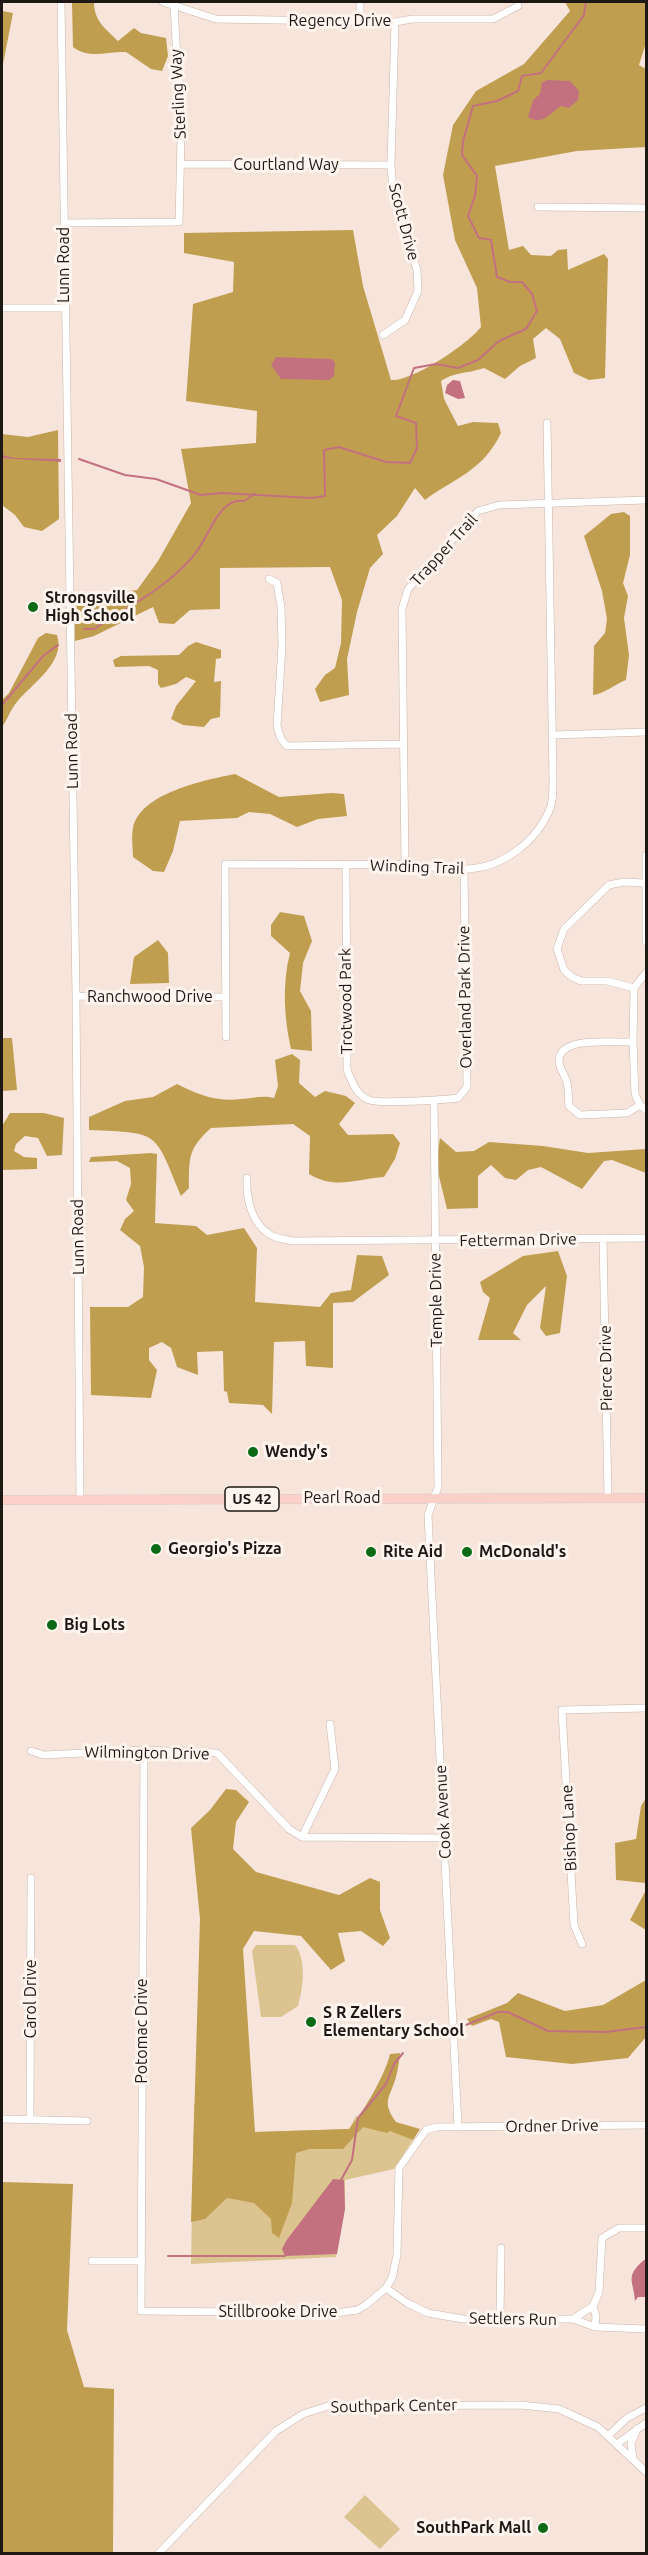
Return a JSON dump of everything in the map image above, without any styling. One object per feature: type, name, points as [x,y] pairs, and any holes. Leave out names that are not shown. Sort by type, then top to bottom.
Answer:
[{"type":"main road","name":"Pearl Road","points":[[2,1500],[646,1498]]},
{"type":"street","name":"Lunn Road","points":[[61,2],[76,996],[80,1500]]},
{"type":"street","name":"Regency Drive","points":[[163,2],[216,19],[395,22],[412,19],[493,19],[518,6]]},
{"type":"street","points":[[360,2],[360,21]]},
{"type":"street","name":"Sterling Way","points":[[64,223],[179,222],[182,97],[178,78],[174,4]]},
{"type":"street","name":"Scott Drive","points":[[383,335],[405,320],[418,291],[417,270],[393,191],[391,165],[395,22]]},
{"type":"street","name":"Courtland Way","points":[[181,164],[391,165]]},
{"type":"street","points":[[538,207],[646,207]]},
{"type":"street","points":[[2,308],[64,308]]},
{"type":"street","name":"Winding Trail","points":[[226,1037],[225,864],[405,864],[464,870],[481,868],[510,855],[531,840],[542,825],[552,804],[553,735],[547,423]]},
{"type":"street","name":"Trapper Trail","points":[[405,864],[402,609],[408,589],[478,511],[499,505],[646,500]]},
{"type":"street","points":[[269,579],[277,583],[281,607],[277,726],[281,740],[287,746],[403,744]]},
{"type":"street","points":[[553,735],[646,732]]},
{"type":"street","points":[[646,855],[646,942]]},
{"type":"street","name":"Trotwood Park","points":[[346,865],[347,1070],[356,1089],[369,1100],[434,1101]]},
{"type":"street","name":"Overland Park Drive","points":[[434,1101],[458,1098],[466,1087],[464,870]]},
{"type":"street","points":[[634,988],[607,981],[581,981],[572,977],[564,970],[557,949],[564,929],[609,885],[624,882],[645,883]]},
{"type":"street","points":[[633,1042],[576,1043],[567,1046],[561,1053],[559,1062],[567,1082],[569,1107],[580,1115],[627,1113],[643,1108],[635,1094],[634,988],[646,973]]},
{"type":"street","name":"Ranchwood Drive","points":[[76,996],[225,997]]},
{"type":"street","name":"Temple Drive","points":[[434,1101],[438,1487],[435,1498]]},
{"type":"street","name":"Fetterman Drive","points":[[247,1178],[246,1193],[255,1219],[270,1235],[292,1241],[646,1238]]},
{"type":"street","name":"Pierce Drive","points":[[603,1238],[608,1498]]},
{"type":"street","name":"Cook Avenue","points":[[435,1498],[428,1515],[458,2127]]},
{"type":"street","name":"Bishop Lane","points":[[582,1944],[574,1925],[562,1710],[646,1708]]},
{"type":"street","points":[[330,1724],[334,1769],[302,1837],[445,1838]]},
{"type":"street","name":"Wilmington Drive","points":[[31,1751],[44,1755],[144,1750],[217,1753],[289,1829],[302,1837]]},
{"type":"street","name":"Potomac Drive","points":[[141,2311],[144,1750]]},
{"type":"street","name":"Carol Drive","points":[[30,2120],[32,1878]]},
{"type":"street","points":[[2,2119],[87,2121]]},
{"type":"street","name":"Ordner Drive","points":[[458,2127],[646,2125]]},
{"type":"street","points":[[386,2288],[392,2278],[397,2255],[399,2168],[426,2130],[458,2127]]},
{"type":"street","points":[[573,2319],[593,2306],[599,2292],[602,2238],[619,2228],[646,2228]]},
{"type":"street","points":[[500,2319],[501,2248]]},
{"type":"street","points":[[92,2261],[142,2261]]},
{"type":"street","name":"Stillbrooke Drive","points":[[141,2311],[345,2312],[366,2306],[386,2288]]},
{"type":"street","name":"Settlers Run","points":[[386,2288],[407,2303],[428,2313],[463,2319],[573,2319],[595,2327],[646,2329]]},
{"type":"street","points":[[593,2306],[597,2316],[595,2327]]},
{"type":"street","name":"Southpark Center","points":[[158,2553],[273,2433],[292,2420],[320,2408],[356,2404],[544,2406],[574,2414],[608,2436],[646,2472]]},
{"type":"street","points":[[608,2436],[627,2418],[646,2408]]},
{"type":"street","points":[[617,2444],[646,2423]]},
{"type":"street","points":[[633,2459],[631,2444],[637,2429]]},
{"type":"shaded area","points":[[94,2],[98,19],[118,41],[134,28],[141,33],[166,38],[168,56],[162,71],[151,69],[126,52],[93,54],[73,47],[72,3]]},
{"type":"shaded area","points":[[565,2],[646,2],[646,43],[639,65],[646,69],[646,147],[577,151],[495,166],[509,250],[523,246],[531,255],[551,256],[558,250],[567,249],[568,270],[604,254],[608,259],[605,378],[589,380],[574,373],[560,339],[546,328],[533,339],[536,358],[520,366],[505,379],[484,368],[441,381],[444,399],[458,426],[473,422],[498,423],[501,433],[494,446],[477,465],[425,500],[415,488],[397,516],[377,535],[383,554],[370,568],[357,612],[347,659],[349,695],[320,702],[315,689],[325,675],[335,668],[341,643],[342,600],[330,567],[220,568],[220,609],[190,610],[174,624],[159,623],[153,607],[94,636],[75,641],[74,598],[137,590],[158,561],[191,503],[181,449],[256,443],[257,411],[186,401],[193,304],[233,292],[234,262],[184,253],[184,233],[353,230],[363,286],[391,380],[412,375],[439,361],[481,327],[477,288],[455,240],[443,175],[453,125],[476,91],[524,64],[570,11]]},
{"type":"shaded area","points":[[2,11],[13,13],[2,69]]},
{"type":"shaded area","points":[[570,81],[579,91],[578,100],[569,108],[561,106],[546,118],[538,120],[528,117],[533,100],[540,94],[542,82]]},
{"type":"shaded area","points":[[276,357],[331,359],[335,362],[334,376],[329,380],[281,379],[271,365]]},
{"type":"shaded area","points":[[453,380],[460,381],[465,398],[458,399],[445,393],[447,385]]},
{"type":"shaded area","points":[[58,430],[59,519],[42,531],[24,527],[15,515],[2,505],[2,434],[28,437]]},
{"type":"shaded area","points":[[2,455],[16,458],[61,459],[61,462],[2,458]]},
{"type":"shaded area","points":[[624,512],[630,516],[630,555],[623,583],[628,596],[624,618],[629,655],[626,680],[593,695],[594,646],[605,633],[607,619],[602,591],[584,536],[611,514]]},
{"type":"shaded area","points":[[46,633],[57,635],[57,655],[46,672],[15,705],[2,727],[2,700],[9,693],[38,638]]},
{"type":"shaded area","points":[[196,642],[221,650],[221,658],[216,659],[214,682],[221,681],[220,717],[211,719],[204,727],[183,725],[171,719],[176,706],[196,681],[186,677],[176,684],[161,688],[158,684],[158,670],[149,666],[115,667],[113,660],[121,656],[179,655]]},
{"type":"shaded area","points":[[235,774],[279,797],[344,794],[347,816],[318,819],[297,827],[270,814],[249,812],[237,818],[180,821],[173,851],[164,872],[153,871],[133,857],[133,828],[138,816],[148,806],[160,797],[191,784]]},
{"type":"shaded area","points":[[280,912],[304,916],[312,941],[303,963],[300,991],[311,1011],[312,1051],[291,1049],[285,1001],[290,953],[271,936],[271,925]]},
{"type":"shaded area","points":[[158,940],[168,953],[169,983],[130,984],[134,957]]},
{"type":"shaded area","points":[[2,1038],[12,1038],[17,1090],[2,1091]]},
{"type":"shaded area","points":[[292,1054],[300,1060],[299,1083],[315,1097],[325,1091],[346,1096],[355,1103],[339,1124],[348,1135],[393,1134],[400,1143],[395,1159],[384,1177],[337,1183],[328,1182],[309,1174],[310,1136],[293,1124],[211,1128],[191,1154],[189,1188],[181,1196],[159,1147],[152,1140],[130,1132],[89,1130],[89,1117],[125,1101],[153,1097],[177,1084],[216,1098],[232,1100],[274,1098],[278,1086],[275,1060]]},
{"type":"shaded area","points":[[10,1113],[44,1113],[64,1118],[62,1155],[47,1156],[38,1138],[25,1136],[16,1144],[14,1151],[24,1157],[37,1158],[37,1169],[2,1170],[2,1126]]},
{"type":"shaded area","points":[[440,1138],[456,1152],[474,1151],[489,1142],[543,1146],[588,1153],[646,1149],[646,1173],[612,1160],[604,1161],[582,1189],[541,1167],[528,1170],[516,1180],[505,1178],[491,1165],[478,1176],[478,1208],[447,1209],[436,1164]]},
{"type":"shaded area","points":[[157,1154],[155,1223],[196,1226],[207,1235],[244,1228],[257,1248],[255,1302],[320,1307],[331,1293],[351,1290],[357,1255],[382,1256],[389,1275],[353,1302],[333,1303],[333,1368],[306,1366],[305,1341],[274,1342],[272,1414],[263,1405],[229,1403],[227,1392],[224,1391],[223,1351],[197,1352],[198,1375],[177,1367],[171,1348],[162,1342],[149,1348],[149,1360],[157,1370],[151,1398],[91,1395],[90,1307],[128,1307],[143,1297],[144,1267],[140,1246],[120,1230],[125,1219],[134,1211],[126,1200],[131,1184],[130,1168],[117,1161],[89,1162],[91,1157]]},
{"type":"shaded area","points":[[558,1251],[567,1276],[560,1333],[546,1336],[540,1328],[546,1286],[527,1305],[513,1333],[521,1340],[478,1340],[490,1298],[483,1292],[480,1282],[523,1256]]},
{"type":"shaded area","points":[[226,1789],[236,1790],[249,1802],[236,1822],[233,1849],[256,1872],[339,1895],[370,1878],[380,1882],[380,1910],[390,1938],[383,1946],[361,1931],[338,1933],[345,1961],[331,1970],[301,1936],[254,1931],[243,1949],[255,2132],[349,2129],[372,2094],[390,2054],[400,2053],[397,2074],[388,2100],[389,2109],[396,2122],[420,2129],[413,2140],[390,2131],[387,2133],[363,2127],[343,2149],[309,2149],[296,2153],[292,2203],[279,2238],[272,2233],[271,2219],[254,2203],[227,2198],[205,2219],[191,2222],[200,1919],[191,1828],[210,1810]]},
{"type":"shaded area","points":[[646,1798],[646,1883],[616,1880],[615,1843],[636,1839],[641,1806]]},
{"type":"shaded area","points":[[646,1890],[646,1930],[630,1920]]},
{"type":"shaded area","points":[[256,1945],[295,1945],[299,1951],[303,1975],[298,2006],[281,2017],[261,2017],[252,1951]]},
{"type":"shaded area","points":[[646,1980],[646,2037],[628,2058],[572,2064],[506,2057],[499,2022],[491,2019],[472,2026],[467,2019],[507,2003],[518,1993],[565,2011],[603,2005]]},
{"type":"shaded area","points":[[194,2104],[255,2132],[349,2129],[356,2116],[413,2140],[394,2169],[345,2180],[345,2209],[336,2257],[191,2264]]},
{"type":"shaded area","points":[[333,2179],[344,2180],[345,2209],[337,2254],[285,2256],[282,2249],[286,2241]]},
{"type":"shaded area","points":[[2,2182],[73,2184],[67,2330],[84,2387],[114,2389],[113,2553],[2,2553]]},
{"type":"shaded area","points":[[646,2260],[646,2297],[638,2297],[635,2301],[632,2275]]},
{"type":"shaded area","points":[[365,2495],[400,2529],[380,2549],[344,2517]]},
{"type":"waterway","points":[[79,459],[125,475],[156,479],[201,495],[222,493],[311,498],[325,496],[324,450],[339,447],[386,462],[410,463],[417,448],[416,423],[396,416],[414,368],[436,364],[458,368],[478,360],[499,341],[526,329],[537,311],[532,294],[522,282],[510,282],[497,277],[491,240],[479,238],[468,216],[475,196],[477,176],[462,155],[463,141],[473,106],[497,101],[518,91],[522,76],[541,73],[584,15],[586,2]]},
{"type":"waterway","points":[[84,629],[94,629],[147,596],[172,577],[194,555],[227,505],[235,501],[244,501],[255,494]]},
{"type":"waterway","points":[[2,705],[43,656],[58,645]]},
{"type":"waterway","points":[[466,2025],[498,2012],[508,2012],[548,2031],[606,2032],[646,2027]]},
{"type":"waterway","points":[[341,2180],[352,2160],[358,2118],[386,2084],[394,2064],[403,2053]]},
{"type":"waterway","points":[[168,2256],[285,2256]]},
{"type":"place","name":"Strongsville High School","points":[[33,607]]},
{"type":"place","name":"Wendy's","points":[[253,1452]]},
{"type":"place","name":"Georgio's Pizza","points":[[156,1549]]},
{"type":"place","name":"Rite Aid","points":[[371,1552]]},
{"type":"place","name":"McDonald's","points":[[467,1552]]},
{"type":"place","name":"Big Lots","points":[[52,1625]]},
{"type":"place","name":"S R Zellers Elementary School","points":[[311,2022]]},
{"type":"place","name":"SouthPark Mall","points":[[543,2528]]}]
